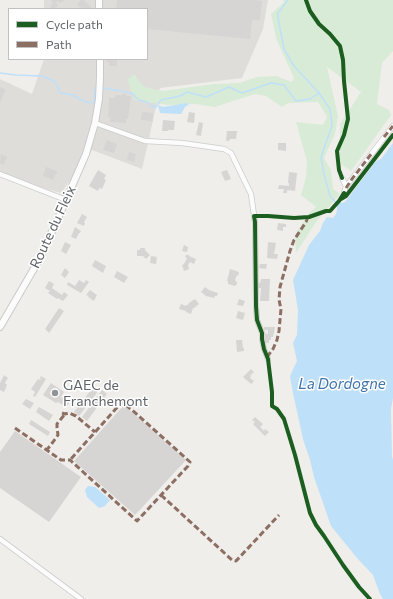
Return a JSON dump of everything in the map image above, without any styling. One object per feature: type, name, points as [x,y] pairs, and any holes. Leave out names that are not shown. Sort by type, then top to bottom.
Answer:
[{"type":"main road","name":"Route du Fleix","points":[[0,327],[38,260],[55,226],[86,154],[96,123],[99,99],[100,60]]},
{"type":"street","points":[[96,123],[145,141],[182,143],[224,149],[231,153],[251,194],[255,222],[257,320],[262,333],[264,349],[268,360]]},
{"type":"street","points":[[344,193],[346,186],[393,126]]},
{"type":"street","points":[[0,174],[66,200]]},
{"type":"street","points":[[342,178],[346,186]]},
{"type":"street","points":[[0,539],[81,599]]},
{"type":"shaded area","points":[[44,0],[268,0],[263,29],[242,78],[160,88],[142,169],[92,150],[61,193],[0,176],[0,79],[32,94],[44,60],[148,60],[148,8],[44,8]]},
{"type":"green space","points":[[283,0],[393,0],[393,51],[382,63],[377,104],[389,110],[391,115],[351,171],[341,164],[340,124],[361,92],[327,67],[338,116],[335,134],[324,158],[331,170],[333,189],[340,194],[316,222],[296,253],[295,235],[309,213],[316,207],[301,195],[306,177],[307,161],[296,122],[323,125],[327,117],[318,102],[288,103],[282,107],[266,96],[255,94],[215,107],[196,104],[168,105],[135,100],[128,79],[134,74],[144,87],[163,91],[214,84],[239,83],[257,77],[276,76],[292,82],[294,78],[276,38],[271,14],[284,2]]},
{"type":"water","points":[[187,103],[189,104],[185,107],[181,114],[160,113],[158,105],[163,107]]},
{"type":"water","name":"La Dordogne","points":[[393,143],[393,398],[391,409],[393,460],[393,599],[383,599],[373,575],[331,526],[303,439],[290,376],[297,361],[293,343],[297,335],[298,310],[293,280],[309,245],[320,231],[323,223],[327,217],[333,218],[336,214],[337,207],[334,205],[338,201],[342,203],[345,202],[376,161],[381,159]]},
{"type":"water","points":[[88,486],[95,487],[110,500],[105,506],[99,508],[87,497],[85,490]]},
{"type":"building","points":[[51,0],[65,0],[60,3],[58,1],[56,3],[58,6],[51,8],[50,6],[53,4]]},
{"type":"building","points":[[81,0],[84,0],[91,7],[80,8],[77,4]]},
{"type":"building","points":[[117,0],[262,1],[260,20],[252,20],[250,39],[148,29],[148,8],[116,8]]},
{"type":"building","points":[[107,60],[117,60],[117,66],[109,66],[109,62],[107,62]]},
{"type":"building","points":[[0,87],[6,90],[0,102]]},
{"type":"building","points":[[126,94],[126,96],[131,96],[128,119],[126,119],[126,123],[110,122],[110,117],[108,117],[109,98],[115,98],[115,95]]},
{"type":"building","points":[[142,112],[153,113],[153,121],[141,120]]},
{"type":"building","points":[[189,112],[195,113],[194,123],[187,122]]},
{"type":"building","points":[[163,120],[175,121],[174,130],[162,131]]},
{"type":"building","points":[[199,122],[203,123],[201,136],[196,135]]},
{"type":"building","points":[[227,131],[237,131],[236,139],[226,141]]},
{"type":"building","points":[[107,140],[117,144],[114,153],[103,150]]},
{"type":"building","points":[[278,143],[286,143],[286,151],[278,150]]},
{"type":"building","points":[[129,152],[136,154],[134,162],[127,160]]},
{"type":"building","points":[[1,154],[7,157],[3,165],[0,163]]},
{"type":"building","points":[[46,167],[57,172],[53,180],[43,176]]},
{"type":"building","points":[[98,170],[106,175],[104,179],[106,180],[102,189],[99,188],[98,191],[89,186]]},
{"type":"building","points":[[227,170],[231,179],[225,181],[221,172]]},
{"type":"building","points":[[289,172],[297,173],[295,191],[287,190],[287,193],[283,193],[284,189],[278,189],[279,185],[289,186]]},
{"type":"building","points":[[82,214],[87,217],[84,222],[84,226],[77,223]]},
{"type":"building","points":[[278,223],[286,224],[286,227],[283,227],[283,231],[277,230]]},
{"type":"building","points":[[75,227],[81,231],[76,239],[71,237]]},
{"type":"building","points":[[65,242],[71,245],[66,254],[61,251]]},
{"type":"building","points":[[268,242],[276,243],[274,254],[278,254],[277,259],[267,258]]},
{"type":"building","points":[[184,245],[188,247],[187,252],[182,251]]},
{"type":"building","points":[[140,248],[145,248],[150,255],[146,259],[143,256],[137,256],[137,250],[140,250]]},
{"type":"building","points":[[186,255],[196,259],[194,264],[190,262],[188,265],[189,269],[184,271],[182,265],[187,258],[185,257]]},
{"type":"building","points":[[151,256],[157,257],[156,264],[150,263]]},
{"type":"building","points":[[95,260],[106,266],[103,273],[92,266]]},
{"type":"building","points":[[260,264],[267,264],[266,269],[259,268]]},
{"type":"building","points":[[65,268],[69,272],[65,278],[61,275]]},
{"type":"building","points":[[230,269],[239,272],[235,280],[237,284],[235,286],[228,284],[227,281]]},
{"type":"building","points":[[117,271],[128,277],[124,283],[114,277]]},
{"type":"building","points":[[261,279],[270,279],[269,301],[260,301],[261,288],[258,288],[258,283],[260,283]]},
{"type":"building","points":[[79,280],[84,283],[86,280],[89,282],[81,293],[67,285],[68,282],[75,286]]},
{"type":"building","points":[[49,281],[54,284],[52,288],[62,295],[64,292],[68,295],[63,301],[48,293],[50,291],[45,288]]},
{"type":"building","points":[[205,287],[218,293],[217,296],[214,298],[206,296],[201,292]]},
{"type":"building","points":[[90,290],[97,295],[94,301],[86,295]]},
{"type":"building","points":[[195,299],[199,304],[193,308],[191,314],[179,309],[181,304],[186,306]]},
{"type":"building","points":[[239,299],[245,301],[243,306],[237,305]]},
{"type":"building","points":[[59,308],[64,311],[49,333],[45,329]]},
{"type":"building","points":[[238,311],[245,313],[243,320],[236,318]]},
{"type":"building","points":[[264,327],[275,327],[273,337],[269,340],[269,343],[265,343],[265,333],[268,334],[268,330],[264,330]]},
{"type":"building","points":[[236,340],[242,340],[244,351],[237,352]]},
{"type":"building","points":[[251,369],[254,372],[250,378],[254,381],[251,384],[243,377]]},
{"type":"building","points":[[4,375],[8,378],[5,383],[7,385],[4,392],[0,390],[0,383]]},
{"type":"building","points":[[41,376],[46,379],[35,397],[33,396],[35,392],[31,389],[38,379],[41,379]]},
{"type":"building","points":[[51,383],[64,392],[61,397],[70,402],[66,407],[43,395]]},
{"type":"building","points":[[94,386],[99,390],[79,416],[74,412]]},
{"type":"building","points":[[102,390],[107,394],[87,421],[82,417]]},
{"type":"building","points":[[26,399],[34,403],[30,409],[22,404]]},
{"type":"building","points":[[124,405],[186,460],[135,515],[74,461]]},
{"type":"building","points":[[39,407],[53,415],[49,421],[36,412]]},
{"type":"building","points":[[255,417],[263,424],[260,427],[264,431],[265,429],[269,432],[265,436],[253,424],[255,422],[252,420]]},
{"type":"building","points":[[31,420],[50,432],[48,436],[29,424]]},
{"type":"building","points":[[15,431],[81,477],[49,522],[0,488],[0,452]]},
{"type":"waterway","points":[[288,0],[278,13],[284,49],[294,66],[319,93],[330,109],[332,126],[321,158],[330,196],[337,204]]},
{"type":"waterway","points":[[0,73],[42,76],[54,81],[61,93],[72,95],[86,102],[94,103],[95,88]]},
{"type":"waterway","points":[[104,88],[133,94],[139,100],[147,102],[155,108],[161,100],[180,96],[187,92],[206,97],[229,87],[242,93],[271,83],[284,85],[296,101],[310,99],[319,93]]},
{"type":"marked path","points":[[384,137],[393,126]]},
{"type":"marked path","points":[[346,188],[372,153]]},
{"type":"marked path","points":[[267,357],[273,349],[279,331],[281,309],[279,300],[280,287],[290,251],[294,240],[308,217]]},
{"type":"marked path","points":[[15,428],[61,460],[70,460],[137,521],[190,462],[122,402],[70,460]]},
{"type":"marked path","points":[[62,413],[69,413],[76,416],[95,432]]},
{"type":"marked path","points":[[46,451],[58,435],[57,424],[65,414]]},
{"type":"marked path","points":[[161,495],[232,560],[236,561],[279,515]]},
{"type":"cycle path","points":[[306,0],[310,11],[319,24],[340,46],[343,60],[348,119],[344,135],[337,151],[339,170],[342,178]]},
{"type":"cycle path","points":[[341,199],[346,196],[393,135]]},
{"type":"cycle path","points":[[344,193],[330,211],[309,217],[294,218],[254,216],[256,306],[257,320],[262,333],[264,349],[268,359],[272,406],[277,409],[284,419],[310,513],[316,525],[343,565],[370,599]]},
{"type":"place","name":"GAEC de Franchemont","points":[[55,393]]}]
